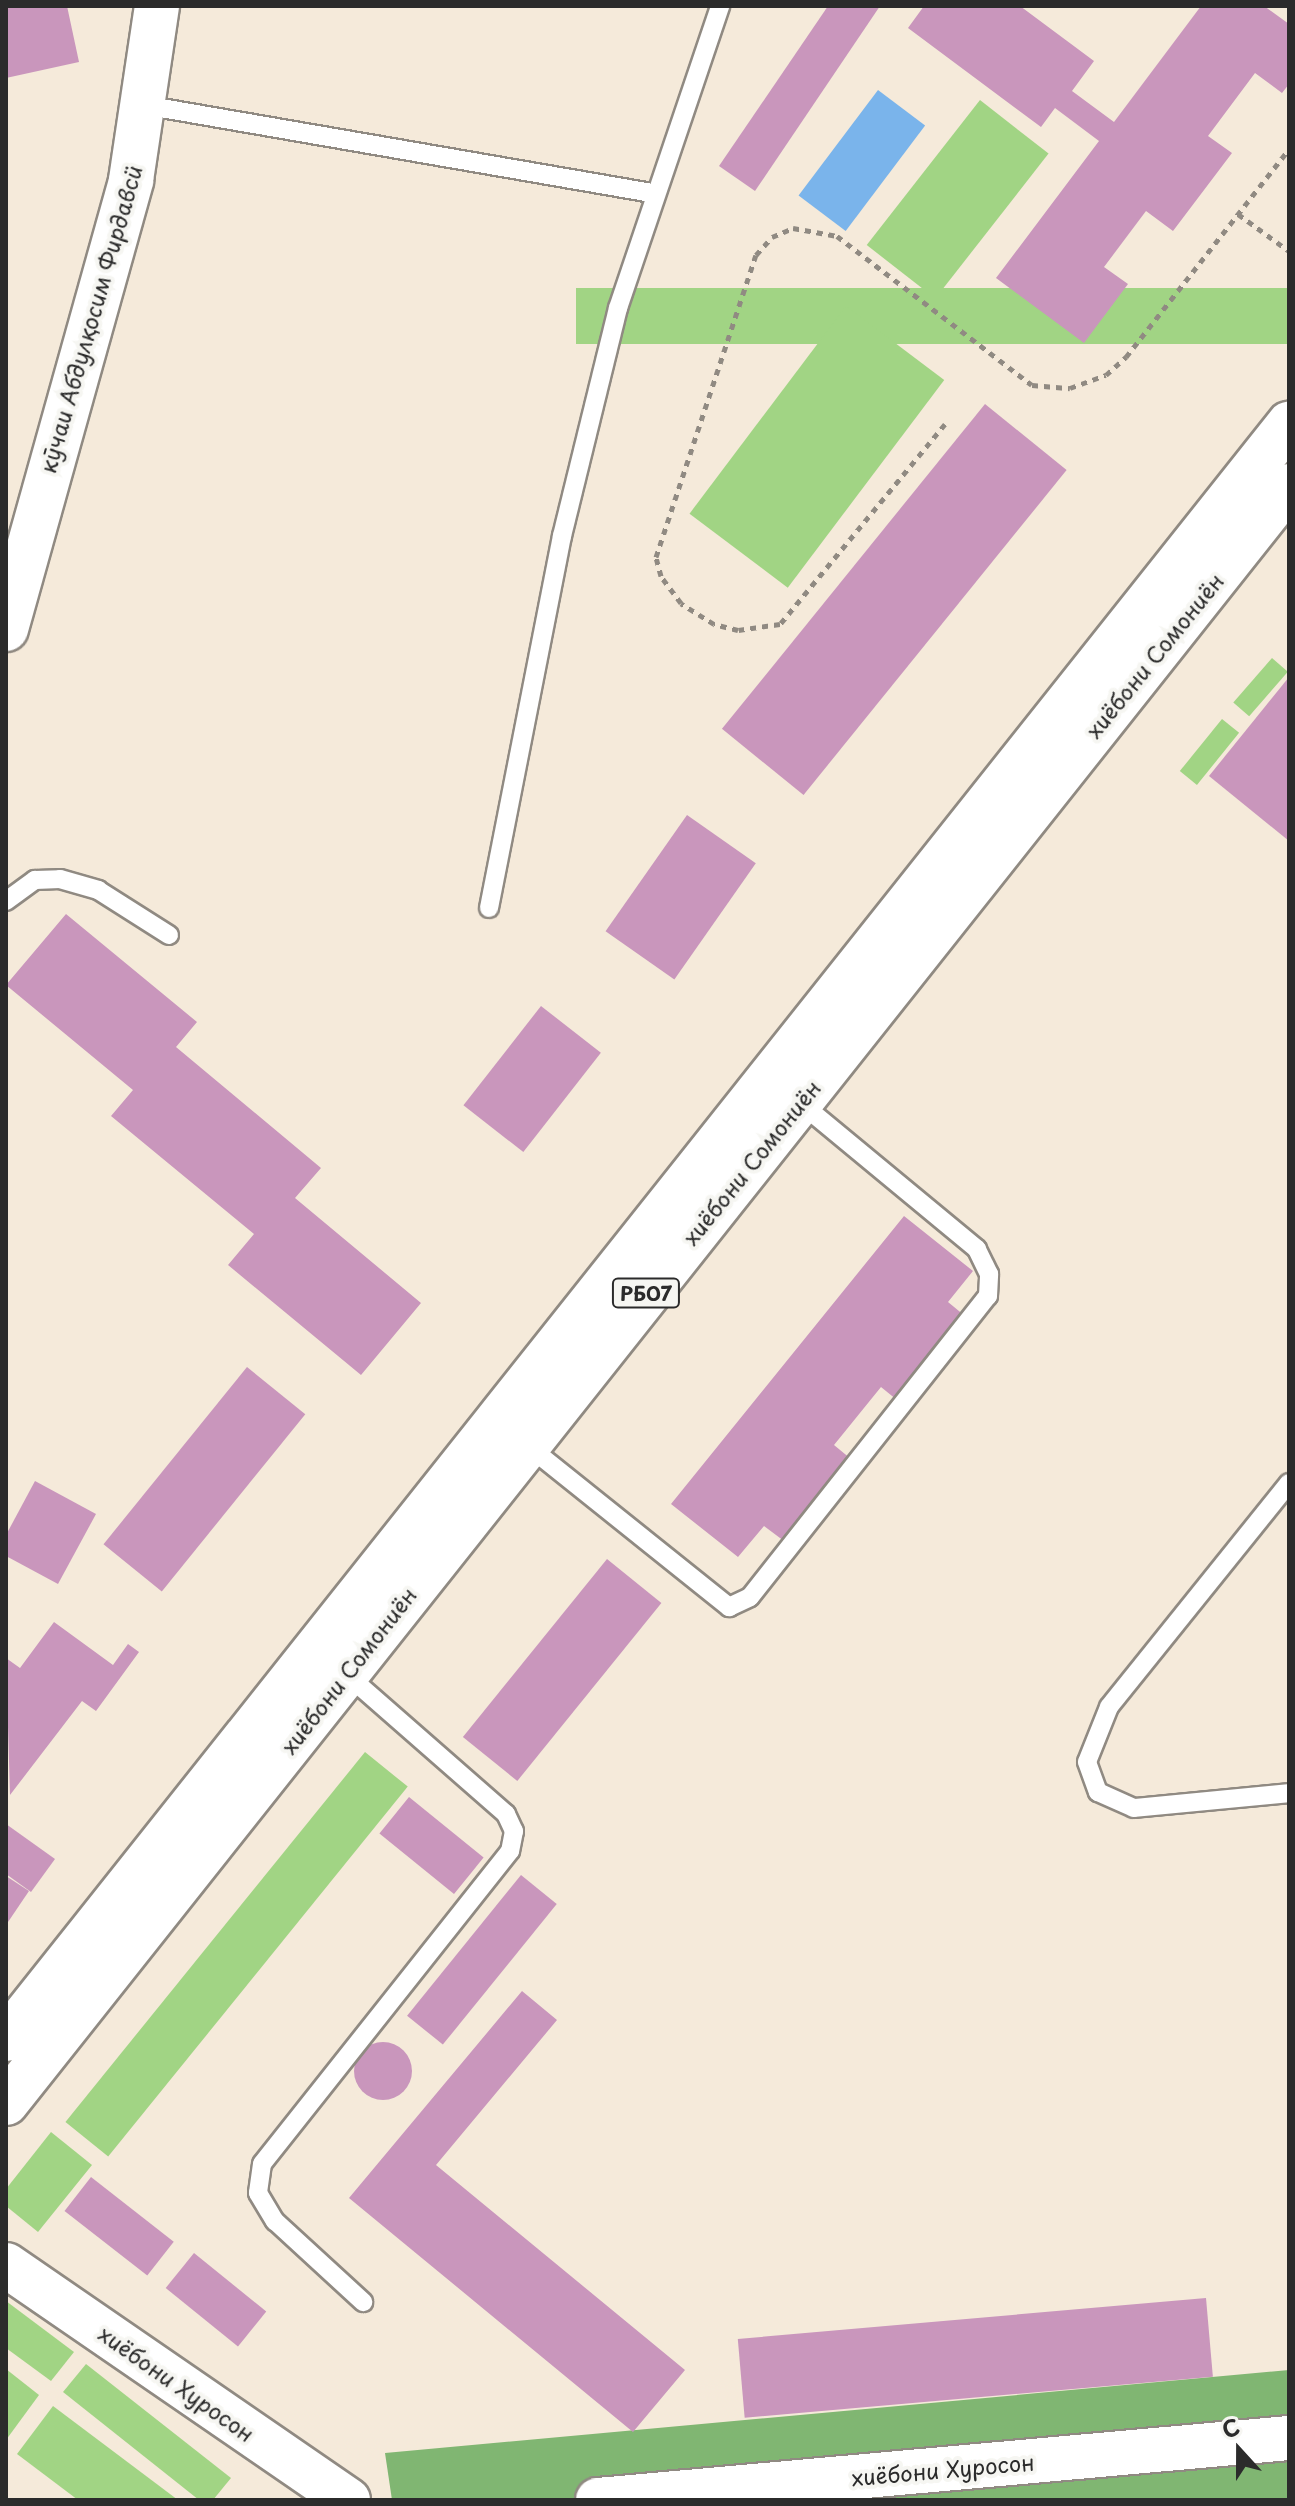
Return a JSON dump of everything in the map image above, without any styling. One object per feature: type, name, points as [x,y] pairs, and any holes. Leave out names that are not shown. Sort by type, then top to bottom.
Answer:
[{"type":"main road","name":"кӯчаи Абдулқосим Фирдавсӣ","points":[[6,629],[131,180],[157,6]]},
{"type":"main road","name":"хиёбони Сомониён","points":[[6,2039],[1289,424]]},
{"type":"main road","name":"хиёбони Сомониён","points":[[6,2103],[1289,486]]},
{"type":"main road","name":"хиёбони Хуросон","points":[[6,2265],[348,2500]]},
{"type":"main road","name":"хиёбони Хуросон","points":[[598,2500],[1289,2438]]},
{"type":"lane","points":[[489,908],[562,536],[652,193],[720,6]]},
{"type":"lane","points":[[144,105],[652,193]]},
{"type":"lane","points":[[6,901],[35,880],[60,879],[98,890],[169,935]]},
{"type":"lane","points":[[526,1444],[708,1595],[729,1607],[750,1597],[988,1296],[989,1274],[977,1249],[799,1102]]},
{"type":"lane","points":[[1289,1483],[1109,1707],[1087,1762],[1098,1792],[1134,1808],[1289,1793]]},
{"type":"lane","points":[[345,1673],[506,1814],[514,1831],[510,1851],[262,2164],[258,2193],[275,2221],[363,2302]]},
{"type":"path","points":[[945,424],[780,624],[738,630],[714,624],[681,603],[661,576],[656,557],[756,255],[772,237],[793,228],[837,236],[1032,385],[1057,390],[1116,367],[1289,149]]},
{"type":"path","points":[[1238,214],[1289,251]]},
{"type":"green space","points":[[980,100],[1049,154],[935,299],[867,245]]},
{"type":"green space","points":[[576,288],[1289,288],[1289,344],[576,344]]},
{"type":"green space","points":[[846,306],[944,380],[788,588],[690,514]]},
{"type":"green space","points":[[1272,658],[1288,672],[1249,716],[1233,703]]},
{"type":"green space","points":[[1222,719],[1239,733],[1197,785],[1180,771]]},
{"type":"green space","points":[[365,1752],[408,1787],[108,2157],[65,2122]]},
{"type":"green space","points":[[51,2132],[92,2165],[38,2232],[6,2206],[6,2189]]},
{"type":"green space","points":[[6,2301],[74,2352],[51,2381],[6,2348]]},
{"type":"green space","points":[[86,2364],[231,2478],[213,2500],[199,2500],[63,2392]]},
{"type":"green space","points":[[6,2369],[39,2395],[6,2440]]},
{"type":"green space","points":[[1289,2370],[1289,2500],[392,2500],[385,2453]]},
{"type":"green space","points":[[53,2406],[178,2500],[78,2500],[17,2454]]},
{"type":"water","points":[[878,90],[925,126],[846,231],[799,195]]},
{"type":"building","points":[[6,6],[67,6],[79,62],[6,78]]},
{"type":"building","points":[[828,6],[880,6],[755,191],[719,166]]},
{"type":"building","points":[[924,6],[1020,6],[1094,61],[1072,91],[1114,122],[1201,6],[1264,6],[1289,24],[1289,84],[1282,93],[1255,73],[1208,136],[1232,153],[1173,231],[1146,211],[1104,267],[1128,284],[1084,343],[996,278],[1099,141],[1055,108],[1041,127],[908,28]]},
{"type":"building","points":[[985,404],[1067,470],[804,795],[722,729]]},
{"type":"building","points":[[1289,677],[1289,841],[1209,776]]},
{"type":"building","points":[[687,815],[756,863],[674,980],[606,931]]},
{"type":"building","points":[[66,914],[197,1022],[176,1047],[321,1168],[295,1198],[421,1303],[361,1375],[228,1265],[254,1234],[111,1116],[133,1090],[6,985]]},
{"type":"building","points":[[541,1006],[601,1053],[523,1152],[463,1105]]},
{"type":"building","points":[[904,1216],[973,1271],[948,1302],[965,1316],[897,1400],[881,1387],[834,1445],[851,1459],[784,1541],[764,1526],[738,1557],[671,1504]]},
{"type":"building","points":[[247,1367],[305,1414],[162,1591],[104,1544]]},
{"type":"building","points":[[35,1481],[96,1514],[58,1584],[6,1556],[6,1535]]},
{"type":"building","points":[[607,1559],[661,1603],[517,1781],[463,1737]]},
{"type":"building","points":[[54,1622],[113,1665],[128,1644],[139,1652],[96,1711],[82,1701],[10,1795],[6,1658],[20,1668]]},
{"type":"building","points":[[409,1797],[484,1857],[454,1894],[379,1834]]},
{"type":"building","points":[[6,1824],[55,1859],[31,1892],[6,1874]]},
{"type":"building","points":[[521,1875],[557,1904],[443,2045],[407,2016]]},
{"type":"building","points":[[6,1876],[29,1891],[6,1925]]},
{"type":"building","points":[[522,1991],[557,2020],[436,2165],[685,2370],[633,2432],[349,2198]]},
{"type":"building","points":[[383,2042],[404,2050],[412,2071],[404,2092],[383,2100],[362,2092],[354,2071],[362,2050]]},
{"type":"building","points":[[91,2177],[174,2242],[147,2276],[65,2211]]},
{"type":"building","points":[[194,2253],[266,2312],[238,2346],[166,2288]]},
{"type":"building","points":[[1206,2298],[1213,2377],[745,2418],[738,2339]]}]
